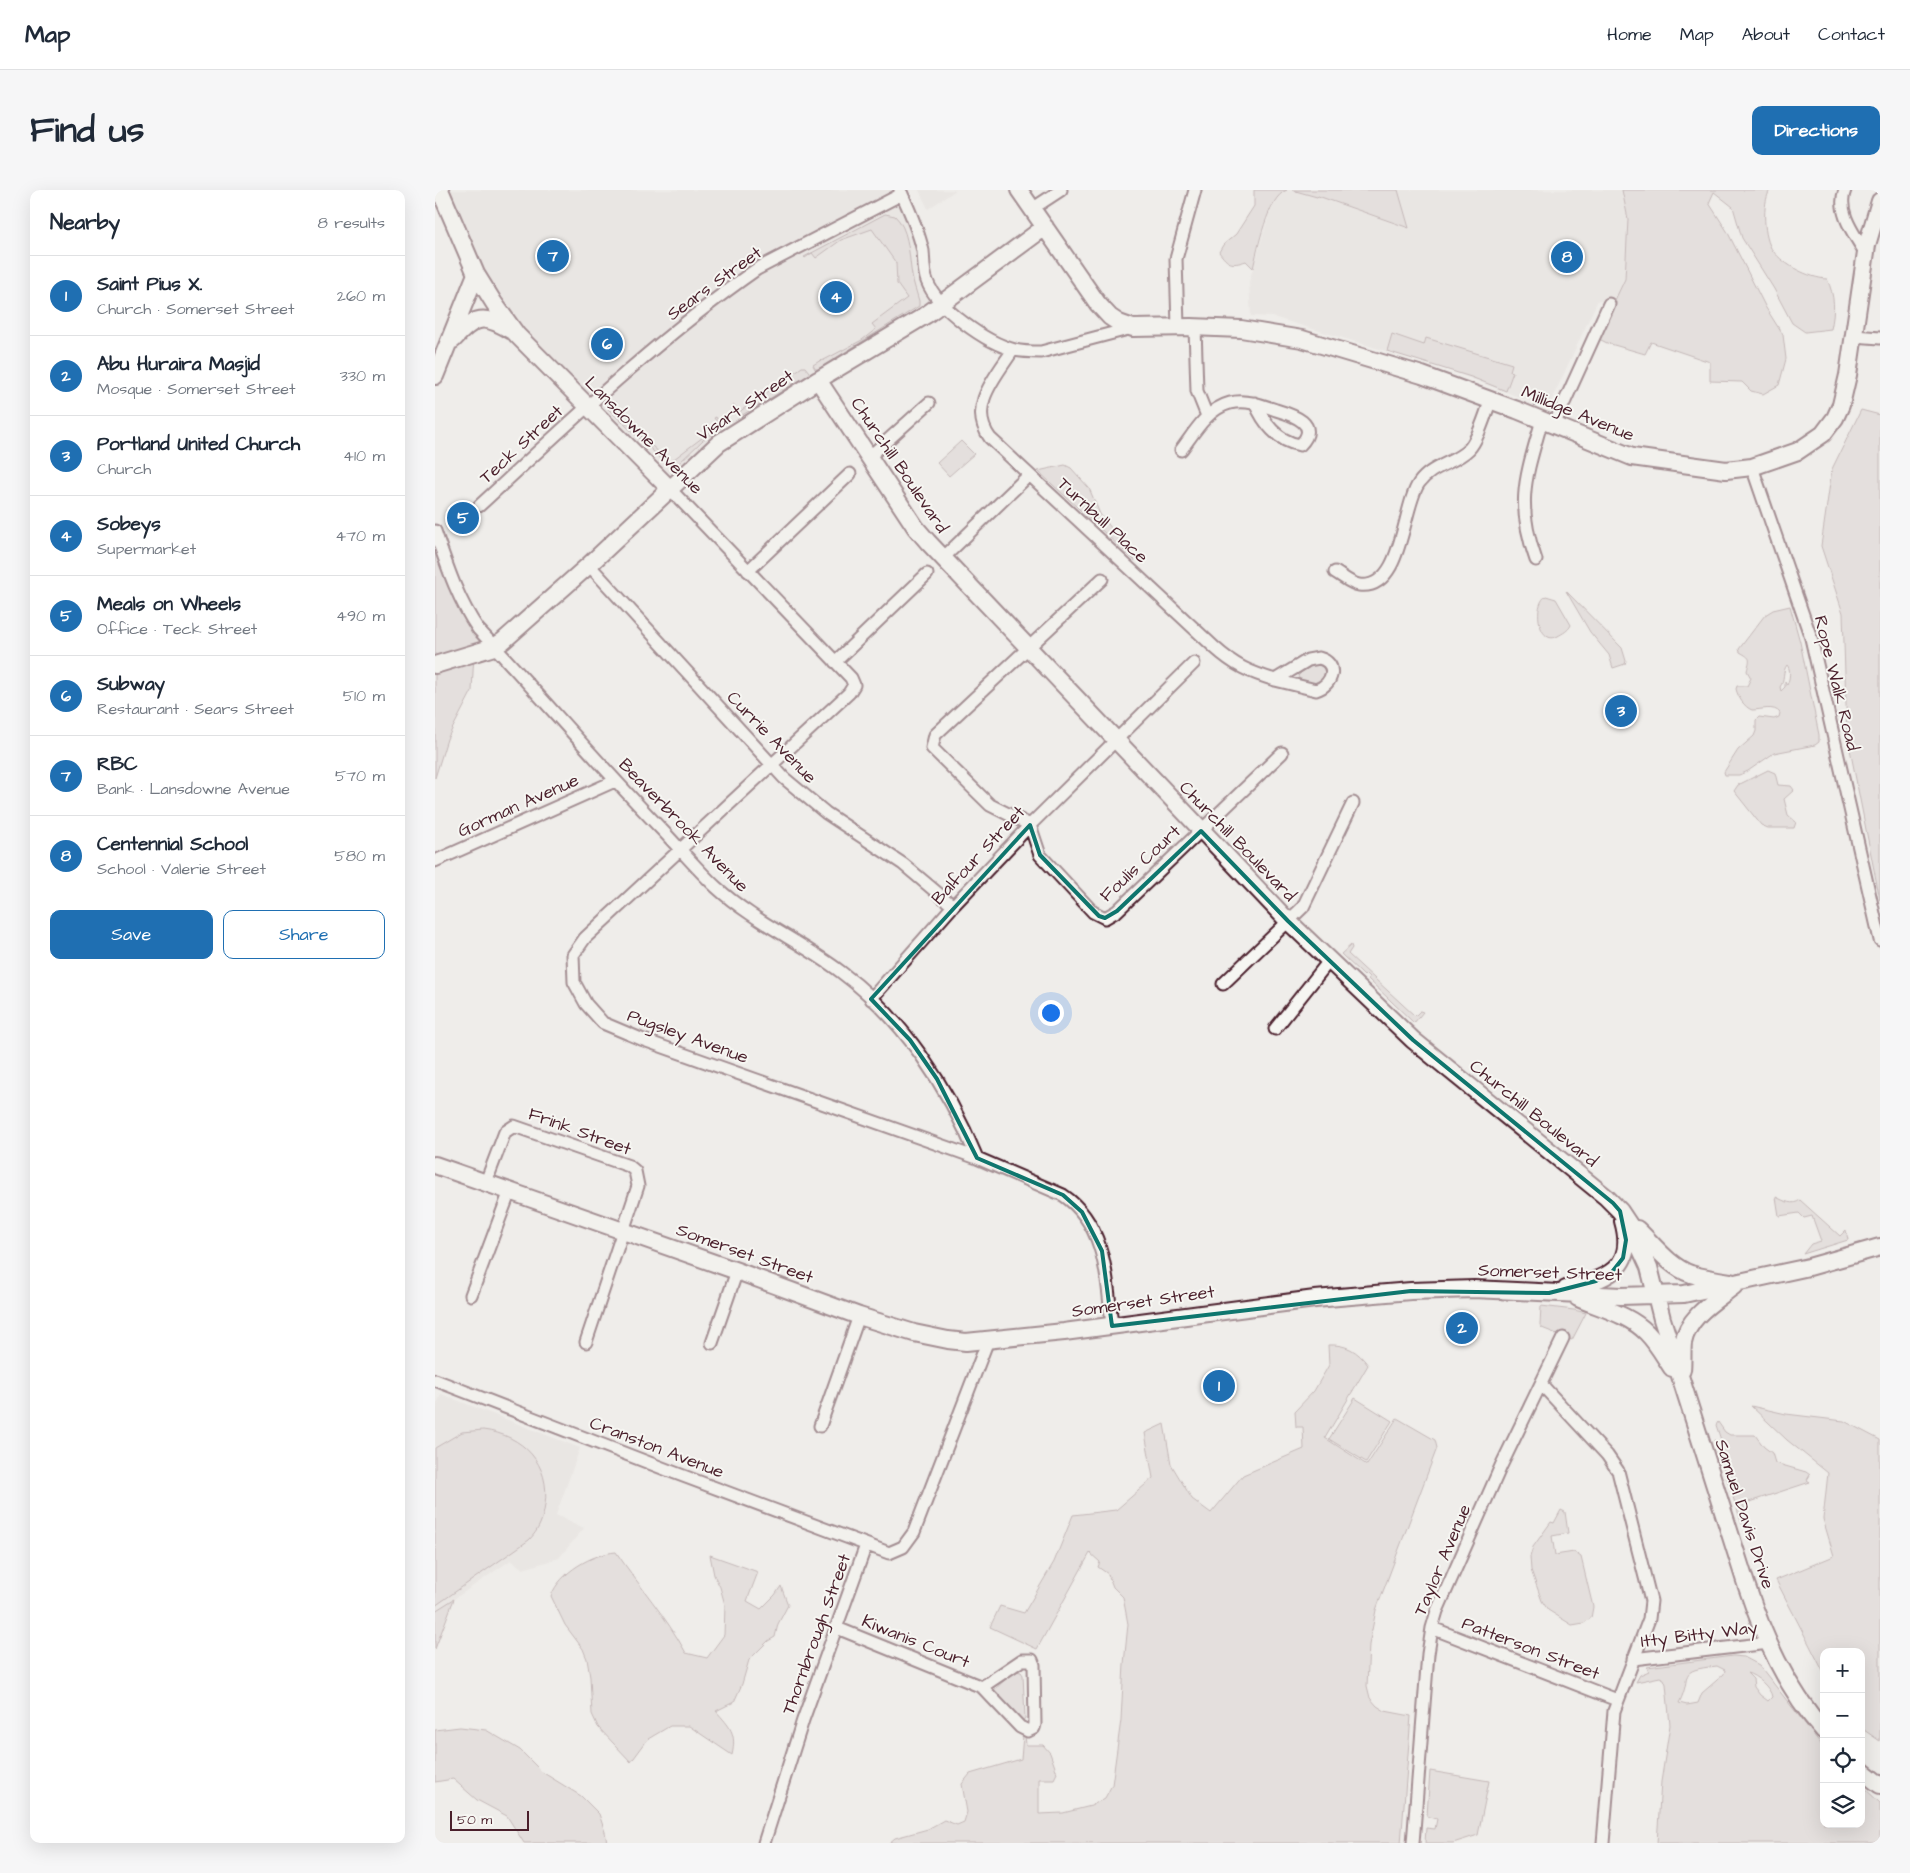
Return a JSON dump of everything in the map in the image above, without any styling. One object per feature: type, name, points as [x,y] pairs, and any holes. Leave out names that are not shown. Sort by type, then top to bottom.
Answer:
[{"type":"street","name":"Lansdowne Avenue","points":[[440,190],[476,274],[517,335],[671,489],[852,680],[854,685]]},
{"type":"street","points":[[1019,190],[1104,311],[1119,323],[1133,328]]},
{"type":"street","points":[[1032,209],[1061,190]]},
{"type":"street","points":[[1178,327],[1176,255],[1195,190]]},
{"type":"street","points":[[1845,190],[1842,197],[1845,216],[1866,255]]},
{"type":"street","points":[[901,192],[916,227],[923,252],[926,280],[932,292],[970,327],[987,338],[1013,350],[1041,352],[1133,328]]},
{"type":"street","name":"Sears Street","points":[[587,407],[707,306],[757,269],[901,192]]},
{"type":"street","name":"Millidge Avenue","points":[[1133,328],[1195,327],[1249,330],[1302,339],[1422,374],[1548,422],[1632,457],[1726,470],[1752,467],[1799,451],[1823,434],[1831,425],[1838,412],[1844,393],[1866,255],[1875,213],[1880,201]]},
{"type":"street","name":"Visart Street","points":[[435,665],[494,647],[513,633],[589,565],[719,443],[917,320],[1045,227]]},
{"type":"street","points":[[435,376],[476,274]]},
{"type":"street","points":[[1536,560],[1525,524],[1524,492],[1548,422],[1609,304]]},
{"type":"street","points":[[446,347],[463,328],[475,320],[483,318],[499,323],[517,335]]},
{"type":"street","points":[[1195,327],[1197,391],[1207,416]]},
{"type":"street","points":[[1854,336],[1880,338]]},
{"type":"street","name":"Turnbull Place","points":[[1013,350],[987,393],[981,410],[981,420],[990,438],[1221,653],[1247,671],[1275,680]]},
{"type":"street","name":"Churchill Boulevard","points":[[819,380],[916,528],[942,559],[1288,921],[1329,961],[1413,1040],[1613,1203],[1633,1231],[1642,1249],[1657,1295]]},
{"type":"street","points":[[1335,572],[1358,585],[1369,584],[1378,580],[1387,572],[1397,550],[1416,487],[1430,471],[1469,449],[1474,442],[1491,400]]},
{"type":"street","points":[[869,457],[929,403]]},
{"type":"street","points":[[1181,450],[1207,416],[1230,403],[1255,403],[1297,416],[1307,427],[1308,434],[1306,439],[1300,445],[1289,444],[1268,425],[1255,403]]},
{"type":"street","name":"Teck Street","points":[[479,506],[587,407]]},
{"type":"street","name":"Rope Walk Road","points":[[1752,467],[1811,638],[1880,940]]},
{"type":"street","points":[[749,571],[850,474]]},
{"type":"street","points":[[942,559],[1029,475]]},
{"type":"street","name":"Beaverbrook Avenue","points":[[435,531],[453,586],[478,629],[615,780],[716,887],[746,912],[842,972],[910,1040],[937,1079],[964,1126],[977,1158]]},
{"type":"street","name":"Currie Avenue","points":[[589,565],[793,787],[826,813],[903,864],[953,906]]},
{"type":"street","points":[[835,662],[927,574]]},
{"type":"street","points":[[1030,825],[991,805],[932,748],[935,735],[1102,579]]},
{"type":"street","name":"Balfour Street","points":[[871,999],[953,906],[1030,825],[1194,663]]},
{"type":"street","name":"Pugsley Avenue","points":[[854,685],[849,693],[772,766],[585,938],[573,954],[574,982],[586,1004],[603,1022],[641,1039],[977,1158],[1063,1194],[1073,1202],[1091,1224],[1102,1251],[1112,1326]]},
{"type":"street","points":[[1201,830],[1282,753]]},
{"type":"street","name":"Gorman Avenue","points":[[435,861],[615,780]]},
{"type":"street","points":[[1223,984],[1303,907],[1353,803]]},
{"type":"street","name":"Foulis Court","points":[[1030,825],[1040,855],[1093,912],[1105,918],[1117,911],[1201,830]]},
{"type":"street","points":[[1275,1030],[1329,961]]},
{"type":"street","name":"Frink Street","points":[[486,1182],[505,1132],[514,1126],[629,1166],[635,1171],[639,1186],[624,1231]]},
{"type":"street","name":"Somerset Street","points":[[435,1165],[737,1270],[859,1316],[930,1337],[966,1342],[1112,1326],[1233,1309],[1411,1290],[1448,1289],[1621,1296],[1685,1294],[1809,1267],[1880,1247]]},
{"type":"street","points":[[471,1295],[510,1190]]},
{"type":"street","points":[[1620,1211],[1666,1257],[1682,1270],[1691,1274],[1737,1284]]},
{"type":"street","points":[[1549,1293],[1605,1278],[1618,1266],[1625,1251],[1626,1240],[1620,1211]]},
{"type":"street","points":[[586,1342],[624,1231]]},
{"type":"street","points":[[712,1343],[737,1270]]},
{"type":"street","points":[[1682,1382],[1683,1343],[1686,1332],[1695,1318],[1737,1284]]},
{"type":"street","points":[[1568,1294],[1620,1315],[1638,1325],[1654,1342],[1682,1382]]},
{"type":"street","name":"Samuel Davis Drive","points":[[1657,1295],[1662,1319],[1746,1584],[1769,1643],[1782,1670],[1798,1700],[1820,1726]]},
{"type":"street","points":[[820,1426],[859,1316]]},
{"type":"street","name":"Taylor Avenue","points":[[1413,1843],[1428,1654],[1432,1628],[1437,1612],[1501,1466],[1563,1338]]},
{"type":"street","name":"Thornbrough Street","points":[[764,1843],[803,1720],[866,1546],[881,1551],[894,1552],[903,1547],[914,1532],[988,1340]]},
{"type":"street","name":"Cranston Avenue","points":[[435,1380],[866,1546]]},
{"type":"street","points":[[1541,1384],[1611,1460],[1621,1476],[1652,1607],[1648,1624],[1614,1711],[1603,1843]]},
{"type":"street","name":"Kiwanis Court","points":[[837,1628],[982,1687],[1020,1728],[1027,1731],[1034,1728],[1034,1665],[1031,1660],[1023,1660],[982,1687]]},
{"type":"street","name":"Patterson Street","points":[[1432,1628],[1617,1700]]},
{"type":"street","name":"Itty Bitty Way","points":[[1633,1659],[1769,1643]]},
{"type":"street","points":[[1865,1773],[1880,1785]]},
{"type":"highlighted area","points":[[1030,825],[1040,855],[1099,916],[1105,918],[1117,911],[1201,831],[1288,921],[1413,1040],[1613,1203],[1620,1211],[1626,1240],[1623,1258],[1612,1272],[1596,1281],[1549,1293],[1411,1291],[1112,1326],[1102,1251],[1082,1212],[1063,1195],[977,1158],[937,1079],[910,1040],[871,999]]},
{"type":"shaded area","points":[[440,190],[900,190],[924,267],[942,303],[737,431],[670,489],[517,335]]},
{"type":"shaded area","points":[[919,190],[956,190],[928,209]]},
{"type":"shaded area","points":[[1254,190],[1287,190],[1274,202],[1269,213],[1253,268],[1246,261],[1230,263],[1219,252],[1223,245],[1236,234],[1254,206]]},
{"type":"shaded area","points":[[1287,190],[1318,196],[1408,228],[1398,190],[1622,190],[1628,219],[1625,279],[1613,305],[1598,300],[1548,408],[1443,368],[1273,317],[1251,316],[1249,282],[1270,210],[1279,194]]},
{"type":"shaded area","points":[[1292,190],[1398,190],[1409,228],[1318,196]]},
{"type":"shaded area","points":[[1622,190],[1770,190],[1767,196],[1765,220],[1767,238],[1770,245],[1773,251],[1790,266],[1813,276],[1827,279],[1832,291],[1833,316],[1831,329],[1805,332],[1792,323],[1774,289],[1742,238],[1733,207],[1714,192],[1709,203],[1727,231],[1766,308],[1783,335],[1786,359],[1779,385],[1763,394],[1751,391],[1742,382],[1710,381],[1710,362],[1651,342],[1645,354],[1607,343],[1597,338],[1625,279],[1628,219]]},
{"type":"shaded area","points":[[885,214],[895,216],[903,227],[919,306],[818,369],[815,369],[813,365],[821,360],[862,340],[876,329],[872,324],[907,298],[897,284],[896,263],[872,229],[841,240],[816,258],[812,253],[804,257]]},
{"type":"shaded area","points":[[1392,334],[1424,345],[1426,338],[1512,364],[1510,371],[1513,372],[1506,391],[1471,377],[1387,351]]},
{"type":"shaded area","points":[[802,367],[805,367],[809,375],[739,417],[732,406],[734,405],[739,412]]},
{"type":"shaded area","points":[[615,402],[617,403],[612,410],[670,462],[719,425],[714,418],[716,417],[722,427],[703,440],[676,466],[670,467],[608,409]]},
{"type":"shaded area","points":[[1861,410],[1880,415],[1880,900],[1847,734],[1843,613],[1821,546],[1832,469]]},
{"type":"shaded area","points":[[961,441],[974,454],[949,476],[937,463]]},
{"type":"shaded area","points":[[1065,465],[1071,468],[1089,488],[1100,514],[1132,554],[1135,561],[1038,471]]},
{"type":"shaded area","points":[[435,531],[454,586],[494,647],[474,653],[472,691],[447,739],[435,778]]},
{"type":"shaded area","points":[[1566,591],[1622,648],[1626,661],[1625,664],[1613,668],[1609,655],[1590,632]]},
{"type":"shaded area","points":[[1546,596],[1556,599],[1571,625],[1564,633],[1551,638],[1542,631],[1539,616],[1539,608]]},
{"type":"shaded area","points":[[1790,606],[1800,642],[1819,742],[1815,745],[1774,753],[1739,775],[1725,775],[1724,772],[1738,750],[1754,736],[1756,720],[1759,717],[1774,719],[1779,717],[1780,713],[1774,709],[1749,709],[1738,695],[1736,689],[1737,686],[1747,686],[1751,678],[1747,671],[1749,659],[1739,649],[1765,615],[1773,610]],"holes":[[[1787,665],[1790,672],[1789,680],[1787,685],[1785,681],[1785,687],[1781,691],[1780,687]]]},
{"type":"shaded area","points":[[1315,664],[1323,667],[1325,672],[1322,679],[1312,684],[1300,680],[1298,676]]},
{"type":"shaded area","points":[[1768,770],[1775,773],[1778,785],[1791,786],[1794,790],[1784,799],[1788,815],[1796,822],[1794,828],[1768,828],[1761,825],[1734,791],[1738,785]]},
{"type":"shaded area","points":[[1351,945],[1352,948],[1348,954],[1415,1016],[1420,1011],[1423,1012],[1414,1023],[1368,979],[1369,977],[1366,974],[1364,976],[1341,954]]},
{"type":"shaded area","points":[[1776,1197],[1791,1203],[1800,1200],[1840,1236],[1846,1230],[1848,1240],[1803,1254],[1811,1244],[1821,1241],[1812,1216],[1804,1218],[1799,1213],[1779,1216]]},
{"type":"shaded area","points":[[1541,1306],[1586,1313],[1572,1340],[1542,1328],[1540,1325]]},
{"type":"shaded area","points":[[1328,1345],[1351,1349],[1368,1365],[1325,1438],[1367,1465],[1397,1418],[1435,1440],[1437,1448],[1376,1610],[1369,1645],[1367,1686],[1370,1698],[1385,1711],[1411,1716],[1401,1843],[889,1843],[895,1838],[928,1829],[944,1820],[957,1825],[964,1822],[967,1812],[962,1784],[970,1774],[1021,1759],[1023,1735],[1025,1735],[1026,1745],[1043,1745],[1050,1753],[1057,1773],[1054,1779],[1039,1779],[1039,1814],[1063,1813],[1091,1806],[1105,1798],[1112,1785],[1121,1720],[1128,1624],[1123,1597],[1113,1587],[1108,1574],[1098,1567],[1100,1562],[1090,1553],[1037,1649],[990,1627],[1000,1606],[1024,1613],[1054,1562],[1073,1515],[1116,1510],[1153,1478],[1145,1433],[1164,1424],[1171,1464],[1192,1499],[1211,1513],[1243,1475],[1304,1449],[1303,1427],[1296,1427],[1295,1411],[1314,1391],[1329,1365]]},
{"type":"shaded area","points":[[441,1394],[580,1448],[556,1515],[584,1528],[559,1558],[523,1569],[511,1560],[454,1599],[435,1649],[435,1409]]},
{"type":"shaded area","points":[[1355,1398],[1392,1421],[1366,1462],[1329,1439]]},
{"type":"shaded area","points":[[1751,1406],[1786,1414],[1844,1421],[1880,1440],[1880,1741],[1865,1731],[1865,1648],[1820,1648],[1820,1665],[1776,1580],[1834,1556],[1823,1519],[1828,1473],[1787,1440]]},
{"type":"shaded area","points":[[1718,1422],[1725,1432],[1730,1435],[1755,1435],[1764,1447],[1772,1453],[1775,1463],[1806,1472],[1810,1475],[1807,1480],[1810,1482],[1743,1504],[1749,1522],[1742,1524],[1714,1440],[1720,1442],[1721,1440],[1716,1425]]},
{"type":"shaded area","points":[[483,1430],[510,1438],[522,1445],[539,1465],[546,1490],[543,1515],[538,1528],[529,1540],[435,1606],[435,1448],[462,1432]]},
{"type":"shaded area","points":[[1561,1510],[1565,1512],[1568,1533],[1552,1536],[1555,1555],[1574,1552],[1581,1557],[1593,1607],[1591,1618],[1584,1623],[1572,1625],[1548,1610],[1542,1601],[1531,1570],[1530,1557],[1533,1547],[1551,1522],[1554,1523]]},
{"type":"shaded area","points":[[616,1552],[661,1614],[686,1653],[707,1658],[724,1635],[725,1605],[720,1587],[714,1575],[710,1555],[758,1572],[747,1601],[761,1609],[781,1586],[788,1605],[778,1624],[775,1637],[768,1641],[749,1660],[734,1702],[716,1711],[733,1736],[732,1755],[689,1726],[670,1726],[648,1739],[631,1762],[598,1727],[592,1714],[587,1659],[583,1649],[565,1625],[551,1596],[555,1587],[569,1572],[587,1560]]},
{"type":"shaded area","points":[[454,1599],[435,1649],[435,1611]]},
{"type":"shaded area","points":[[1733,1656],[1744,1657],[1759,1665],[1820,1743],[1820,1828],[1865,1828],[1865,1789],[1880,1803],[1880,1843],[1657,1843],[1661,1782],[1670,1725],[1664,1679],[1660,1677],[1636,1682],[1640,1675],[1649,1671],[1647,1667]],"holes":[[[1717,1666],[1725,1670],[1724,1674],[1702,1693],[1698,1703],[1687,1705],[1679,1703],[1687,1675],[1690,1672]],[[1747,1673],[1759,1679],[1771,1693],[1772,1697],[1768,1701],[1754,1687],[1753,1679]]]},
{"type":"shaded area","points":[[1016,1671],[1021,1672],[1023,1675],[1025,1718],[1022,1722],[991,1693]]},
{"type":"shaded area","points":[[460,1727],[486,1730],[520,1750],[542,1772],[581,1796],[599,1814],[607,1843],[524,1843],[507,1816],[477,1800],[453,1779],[435,1782],[435,1730]]},
{"type":"shaded area","points":[[1430,1771],[1489,1781],[1478,1835],[1453,1843],[1425,1843],[1426,1828],[1435,1829],[1437,1819],[1427,1816]]},
{"type":"place","name":"RBC","points":[[553,256]]},
{"type":"place","name":"Centennial School","points":[[1567,257]]},
{"type":"place","name":"Sobeys","points":[[836,297]]},
{"type":"place","name":"Subway","points":[[607,344]]},
{"type":"place","name":"Meals on Wheels","points":[[463,518]]},
{"type":"place","name":"Portland United Church","points":[[1621,711]]},
{"type":"place","name":"Abu Huraira Masjid","points":[[1462,1328]]},
{"type":"place","name":"Saint Pius X.","points":[[1219,1386]]}]
